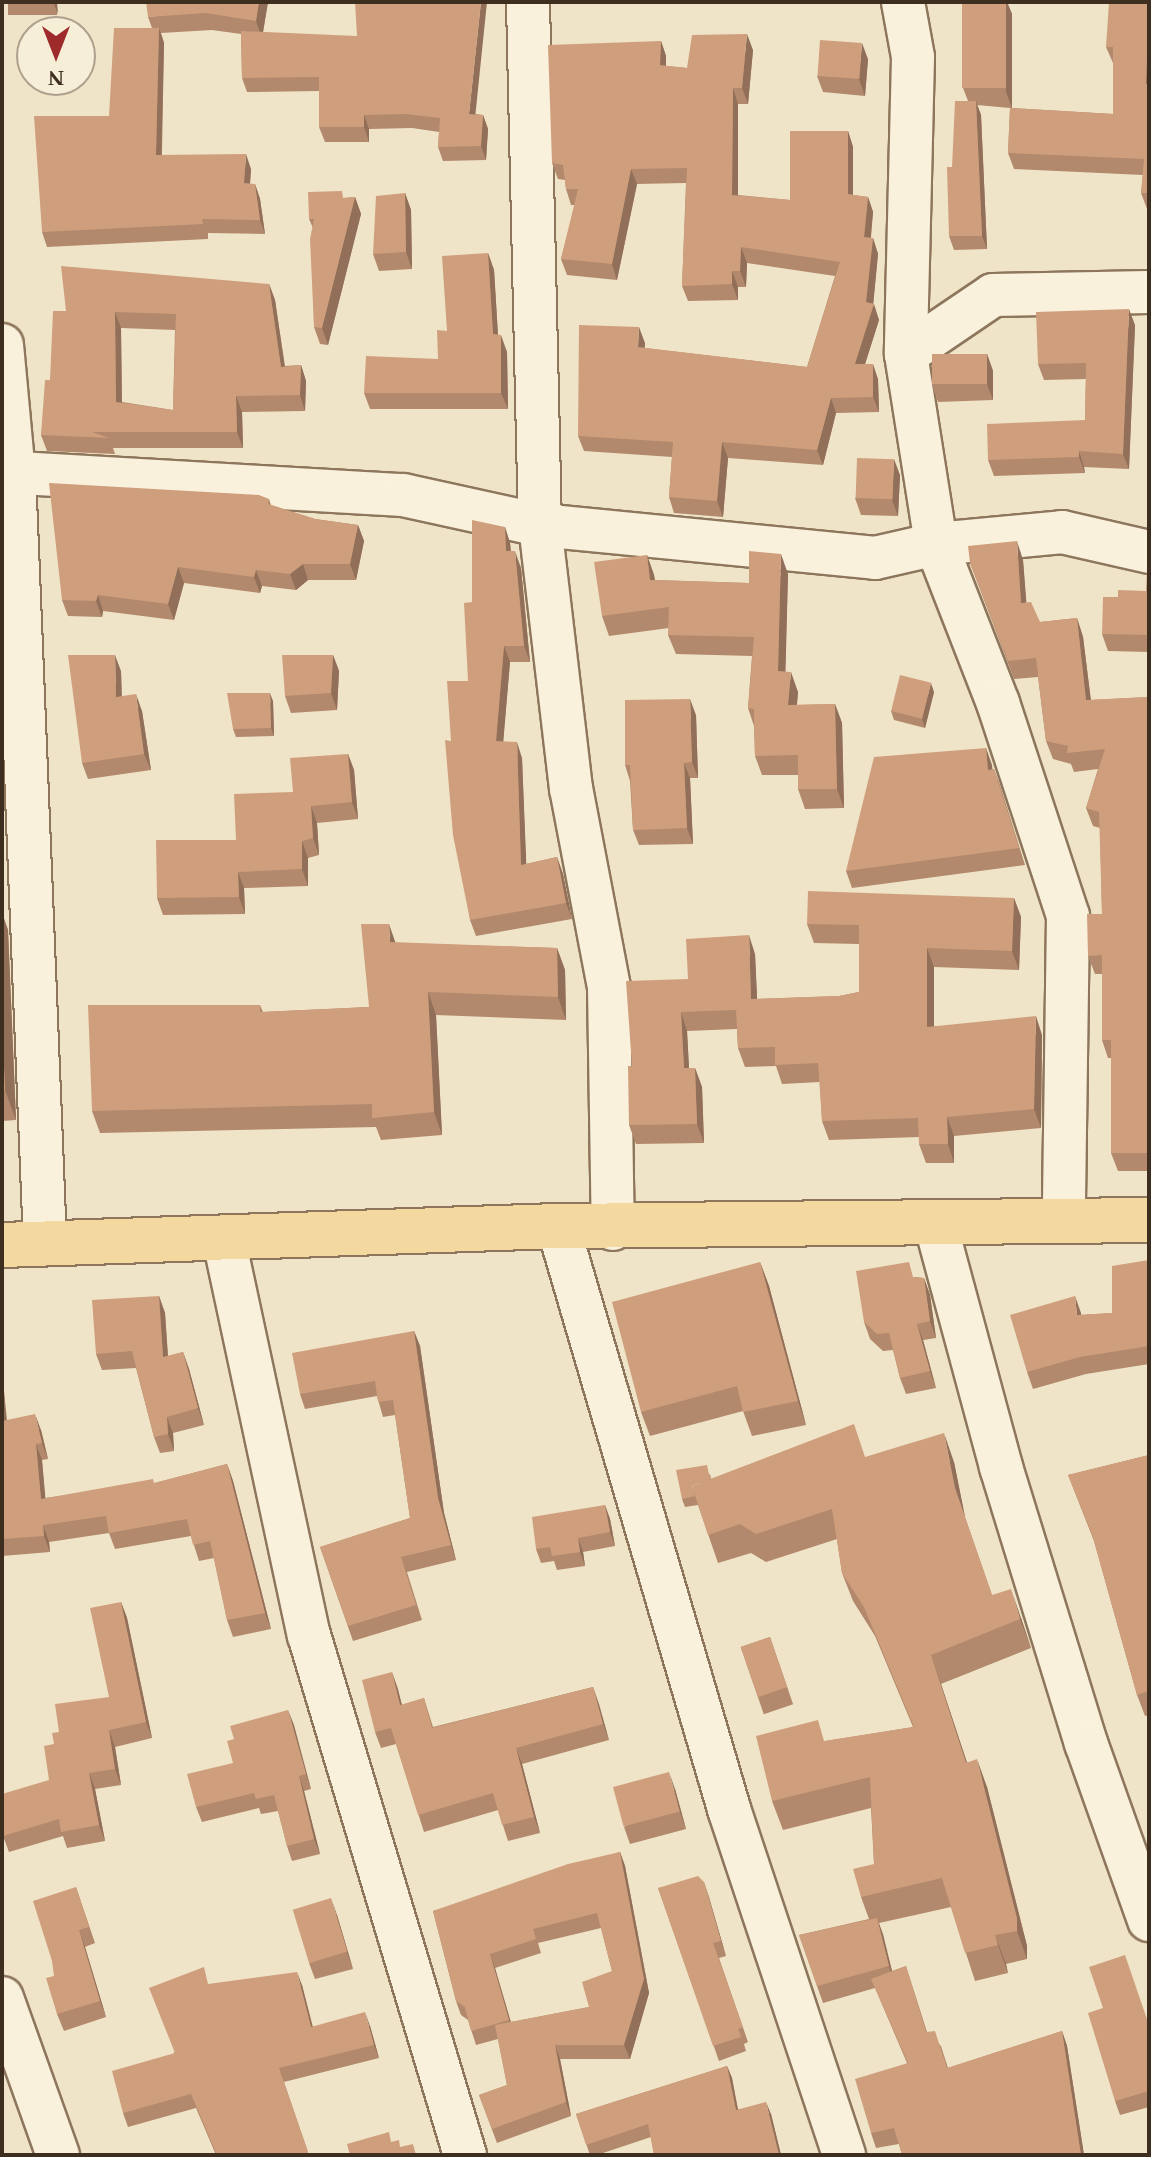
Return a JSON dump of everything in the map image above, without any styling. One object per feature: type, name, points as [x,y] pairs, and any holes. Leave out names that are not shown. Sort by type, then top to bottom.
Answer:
[{"type":"main road","points":[[2,1245],[224,1240],[558,1226],[613,1229],[1149,1220]]},
{"type":"street","points":[[528,2],[540,525],[571,788],[609,987],[613,1229]]},
{"type":"street","points":[[903,2],[913,57],[906,354],[936,544],[998,703],[1068,916],[1064,1220]]},
{"type":"street","points":[[906,354],[993,295],[1149,292]]},
{"type":"street","points":[[2,345],[45,1244]]},
{"type":"street","points":[[8,473],[403,495],[540,525],[875,558],[936,544],[1062,532],[1149,552]]},
{"type":"street","points":[[935,1222],[1001,1467],[1077,1714],[1149,1920]]},
{"type":"street","points":[[558,1226],[729,1809],[844,2155]]},
{"type":"street","points":[[224,1240],[309,1635],[465,2155]]},
{"type":"street","points":[[2,1998],[58,2155]]},
{"type":"building","points":[[146,2],[259,2],[256,21],[206,13],[148,17]]},
{"type":"building","points":[[355,2],[481,2],[469,114],[483,115],[481,146],[438,147],[440,118],[406,114],[364,115],[364,127],[319,127],[319,77],[242,78],[241,31],[357,36]]},
{"type":"building","points":[[962,2],[1006,2],[1006,88],[962,88]]},
{"type":"building","points":[[1109,2],[1149,2],[1146,84],[1149,84],[1149,193],[1141,193],[1144,159],[1008,153],[1010,108],[1113,114],[1113,47],[1106,47]]},
{"type":"building","points":[[114,28],[159,28],[156,155],[246,154],[244,183],[255,184],[260,220],[202,219],[203,224],[42,232],[34,116],[109,116]]},
{"type":"building","points":[[747,34],[742,88],[733,88],[732,195],[790,200],[790,131],[848,131],[848,194],[868,197],[864,237],[873,238],[866,302],[874,304],[855,364],[873,364],[873,397],[831,398],[817,450],[722,442],[717,501],[669,497],[673,442],[578,436],[579,325],[639,327],[638,347],[807,367],[840,262],[741,247],[740,271],[732,271],[732,284],[682,286],[687,168],[631,169],[612,264],[561,259],[578,189],[566,189],[563,165],[552,163],[548,45],[661,41],[660,65],[687,68],[692,35]]},
{"type":"building","points":[[820,40],[862,43],[859,79],[817,76]]},
{"type":"building","points":[[955,101],[976,101],[982,236],[949,236],[947,167],[952,167]]},
{"type":"building","points":[[342,191],[343,198],[355,197],[322,328],[314,327],[310,239],[314,219],[309,219],[308,192]]},
{"type":"building","points":[[405,193],[406,252],[373,254],[376,196]]},
{"type":"building","points":[[488,253],[493,334],[501,335],[501,393],[364,393],[366,356],[438,359],[437,330],[447,331],[442,256]]},
{"type":"building","points":[[61,266],[269,284],[281,367],[301,365],[300,395],[236,396],[237,432],[92,432],[109,438],[41,435],[45,380],[50,380],[53,311],[66,311]],"holes":[[[115,312],[176,314],[173,410],[116,402]]]},
{"type":"building","points":[[1129,309],[1123,454],[1079,451],[1079,457],[988,460],[987,424],[1085,420],[1086,363],[1038,364],[1036,312]]},
{"type":"building","points":[[932,354],[987,354],[987,384],[932,384]]},
{"type":"building","points":[[857,458],[894,459],[893,499],[856,498]]},
{"type":"building","points":[[49,483],[259,495],[269,499],[268,504],[315,519],[358,525],[350,564],[303,564],[290,574],[256,570],[254,577],[178,567],[168,604],[98,595],[96,601],[62,600]]},
{"type":"building","points":[[472,520],[505,527],[506,551],[515,551],[524,646],[504,646],[496,741],[517,742],[521,865],[557,857],[566,903],[470,920],[453,835],[445,740],[451,741],[447,681],[468,681],[464,603],[472,602]]},
{"type":"building","points":[[1017,541],[1021,603],[1031,602],[1040,622],[1077,618],[1086,700],[1149,697],[1149,1153],[1111,1153],[1111,1040],[1102,1040],[1102,955],[1088,956],[1087,914],[1102,914],[1099,812],[1086,808],[1105,749],[1067,753],[1068,746],[1046,741],[1036,658],[1008,661],[970,563],[968,546]]},
{"type":"building","points":[[749,551],[781,554],[778,671],[791,672],[788,705],[835,704],[837,789],[798,789],[798,755],[755,756],[754,709],[748,708],[754,637],[668,635],[669,607],[602,616],[594,562],[647,555],[650,580],[749,583]]},
{"type":"building","points":[[1147,568],[1149,635],[1102,634],[1103,597],[1118,597],[1118,590],[1146,591]]},
{"type":"building","points":[[68,655],[115,655],[116,697],[136,694],[144,754],[82,763]]},
{"type":"building","points":[[282,655],[333,655],[331,693],[285,696]]},
{"type":"building","points":[[900,675],[931,683],[922,719],[891,711]]},
{"type":"building","points":[[227,693],[270,693],[271,728],[233,729]]},
{"type":"building","points":[[690,699],[692,762],[684,763],[687,828],[633,830],[630,765],[625,765],[625,700]]},
{"type":"building","points":[[986,748],[988,770],[994,769],[1019,848],[846,871],[874,757]]},
{"type":"building","points":[[348,754],[352,802],[311,806],[313,838],[302,841],[302,869],[238,872],[239,897],[157,898],[156,840],[236,840],[234,794],[293,792],[290,758]]},
{"type":"building","points":[[808,891],[1014,898],[1012,951],[927,948],[927,1027],[1036,1016],[1034,1109],[947,1117],[948,1144],[919,1144],[918,1118],[822,1121],[818,1063],[775,1065],[775,1047],[738,1048],[736,1010],[681,1012],[684,1068],[695,1068],[697,1124],[629,1125],[628,1066],[632,1066],[626,981],[688,979],[686,939],[749,935],[751,999],[839,996],[859,992],[859,925],[807,924]]},
{"type":"building","points":[[361,924],[389,924],[390,942],[557,948],[558,997],[428,992],[434,1112],[372,1118],[372,1104],[92,1111],[88,1005],[260,1005],[260,1012],[369,1007]]},
{"type":"building","points":[[2,1019],[5,1090],[2,1090]]},
{"type":"building","points":[[1149,1260],[1149,1346],[1080,1357],[1027,1372],[1010,1315],[1075,1296],[1077,1315],[1112,1313],[1112,1266]]},
{"type":"building","points":[[760,1262],[798,1401],[743,1412],[737,1386],[641,1412],[612,1302]]},
{"type":"building","points":[[909,1262],[913,1277],[924,1278],[930,1321],[917,1324],[930,1371],[900,1378],[889,1333],[877,1334],[864,1322],[856,1271]]},
{"type":"building","points":[[159,1296],[163,1357],[183,1352],[198,1408],[167,1417],[168,1434],[154,1437],[132,1351],[96,1354],[92,1300]]},
{"type":"building","points":[[414,1331],[438,1498],[451,1545],[401,1557],[416,1605],[348,1626],[320,1547],[410,1518],[393,1400],[378,1402],[375,1381],[300,1394],[292,1353]]},
{"type":"building","points":[[35,1414],[42,1443],[36,1444],[41,1499],[153,1479],[154,1483],[227,1464],[265,1613],[227,1620],[210,1541],[193,1545],[187,1519],[109,1533],[106,1516],[43,1525],[44,1536],[2,1539],[2,1421]]},
{"type":"building","points":[[854,1424],[865,1457],[944,1433],[955,1488],[992,1595],[1011,1589],[1020,1619],[931,1655],[966,1763],[977,1759],[1017,1918],[1017,1931],[995,1935],[998,1945],[965,1953],[942,1878],[861,1897],[853,1869],[874,1864],[870,1777],[772,1801],[756,1736],[818,1720],[824,1741],[914,1727],[864,1607],[842,1573],[832,1509],[756,1534],[740,1524],[708,1535],[692,1486]]},
{"type":"building","points":[[1149,1455],[1149,1691],[1137,1695],[1092,1534],[1068,1475]]},
{"type":"building","points":[[707,1465],[710,1479],[692,1486],[695,1496],[682,1499],[676,1470]]},
{"type":"building","points":[[605,1505],[610,1532],[578,1538],[580,1552],[552,1556],[550,1547],[536,1549],[532,1517]]},
{"type":"building","points":[[121,1602],[146,1722],[109,1730],[115,1769],[89,1773],[99,1825],[61,1832],[59,1819],[3,1836],[2,1794],[49,1780],[44,1746],[54,1744],[52,1733],[59,1732],[55,1704],[109,1697],[90,1608]]},
{"type":"building","points":[[770,1637],[787,1687],[758,1697],[741,1647]]},
{"type":"building","points":[[392,1672],[400,1705],[424,1698],[432,1728],[593,1687],[603,1724],[516,1748],[534,1817],[502,1825],[493,1793],[418,1815],[391,1728],[375,1732],[362,1680]]},
{"type":"building","points":[[288,1710],[306,1774],[299,1776],[314,1839],[287,1846],[274,1795],[256,1799],[254,1793],[196,1807],[187,1774],[233,1763],[227,1741],[234,1739],[230,1726]]},
{"type":"building","points":[[669,1772],[680,1812],[624,1827],[613,1787]]},
{"type":"building","points":[[620,1852],[644,1979],[624,2045],[555,2045],[566,2102],[492,2129],[479,2095],[507,2085],[495,2025],[589,2007],[582,1982],[612,1971],[597,1913],[533,1929],[536,1939],[490,1954],[509,2020],[471,2031],[465,2007],[456,2001],[433,1911],[568,1864]]},
{"type":"building","points":[[698,1876],[704,1882],[721,1941],[713,1943],[743,2027],[738,2029],[741,2037],[713,2046],[658,1888]]},
{"type":"building","points":[[76,1887],[89,1927],[79,1930],[100,2001],[57,2014],[46,1978],[54,1976],[52,1961],[33,1901]]},
{"type":"building","points":[[331,1898],[347,1952],[309,1963],[293,1910]]},
{"type":"building","points":[[877,1918],[889,1966],[817,1986],[799,1935]]},
{"type":"building","points":[[1125,1955],[1149,2025],[1149,2091],[1115,2101],[1088,2013],[1103,2008],[1089,1967]]},
{"type":"building","points":[[906,1966],[926,2032],[935,2031],[947,2068],[1062,2031],[1081,2155],[902,2155],[894,2128],[871,2133],[855,2079],[908,2063],[871,1979]]},
{"type":"building","points":[[204,1967],[208,1984],[297,1972],[311,2027],[365,2012],[374,2045],[279,2068],[309,2155],[217,2155],[191,2094],[123,2113],[112,2071],[175,2053],[149,1988]]},
{"type":"building","points":[[727,2066],[736,2110],[766,2102],[779,2155],[654,2155],[648,2124],[586,2145],[576,2114]]},
{"type":"building","points":[[389,2132],[391,2142],[399,2140],[400,2147],[413,2144],[416,2155],[350,2155],[347,2144]]}]
